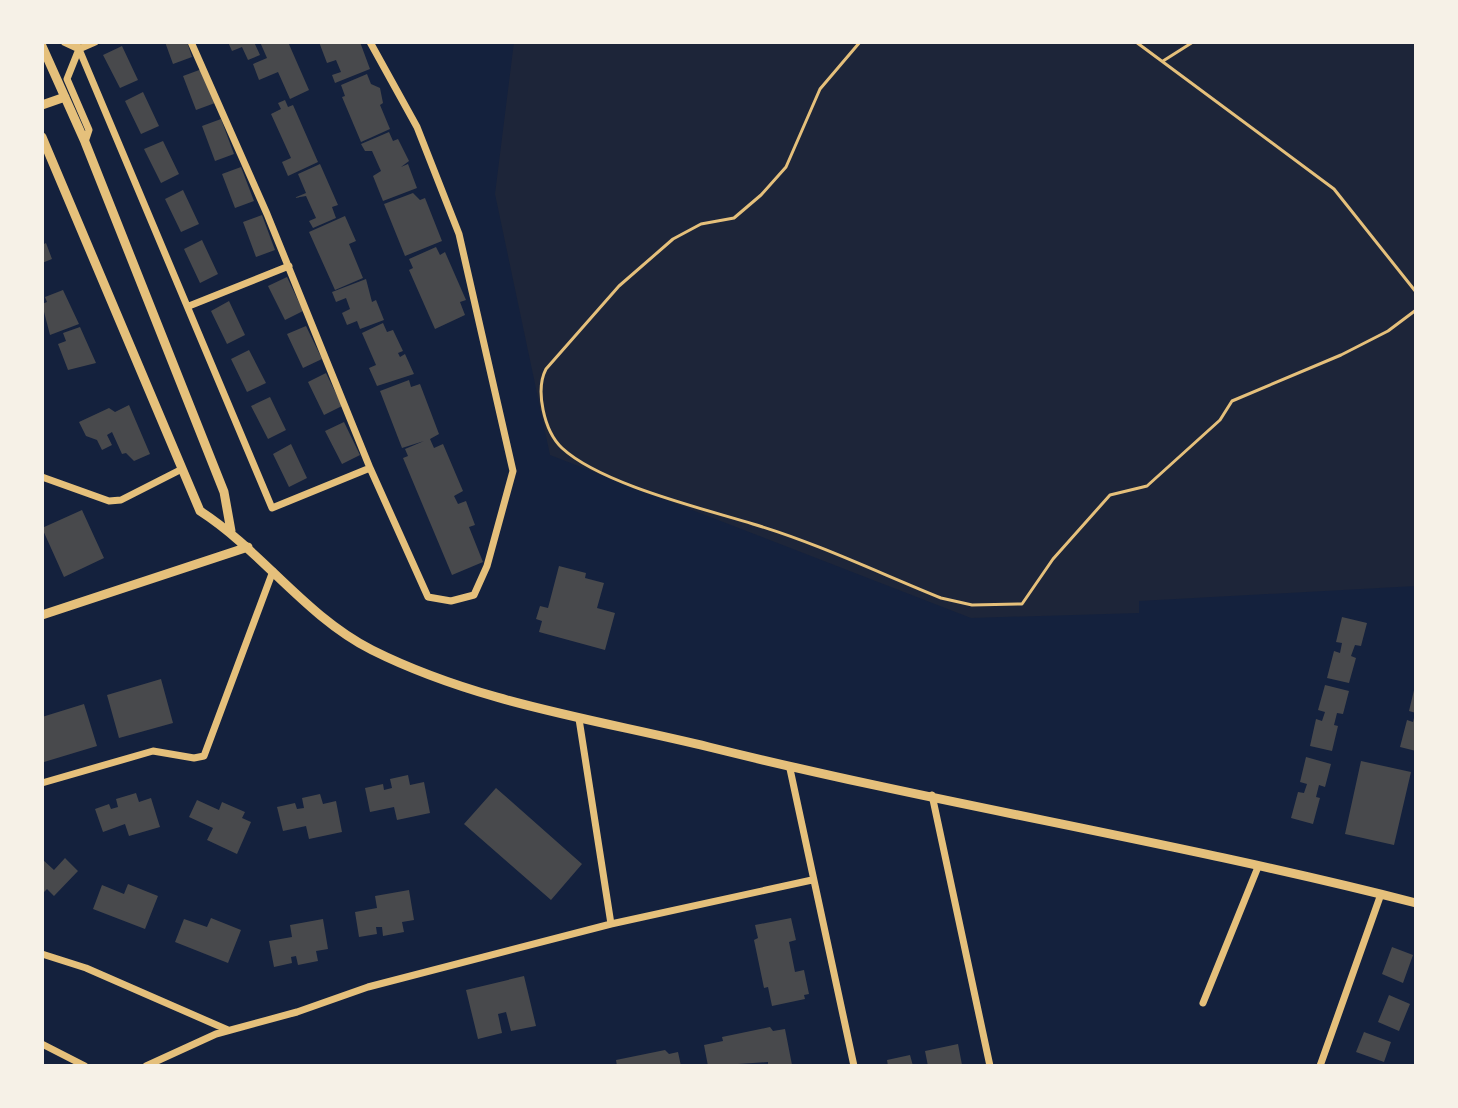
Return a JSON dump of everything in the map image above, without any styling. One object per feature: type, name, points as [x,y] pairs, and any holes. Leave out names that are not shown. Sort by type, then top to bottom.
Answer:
[{"type":"street","points":[[64,42],[77,45],[95,42]]},
{"type":"street","points":[[191,42],[289,266],[370,468],[428,597],[451,601],[474,595],[487,566],[513,471],[459,234],[417,127],[370,42]]},
{"type":"street","points":[[77,45],[67,79],[89,130],[85,142]]},
{"type":"street","points":[[77,45],[272,508],[370,468]]},
{"type":"street","points":[[42,46],[85,142],[224,492],[231,531]]},
{"type":"street","points":[[42,105],[65,97]]},
{"type":"street","points":[[42,137],[100,267],[180,470],[200,511],[231,531],[317,613],[368,648],[431,678],[579,719],[790,769],[932,795],[1416,903]]},
{"type":"street","points":[[189,306],[289,266]]},
{"type":"street","points":[[42,477],[109,501],[121,500],[180,470]]},
{"type":"street","points":[[42,615],[248,547]]},
{"type":"street","points":[[42,783],[153,751],[194,758],[204,756],[273,571]]},
{"type":"street","points":[[579,719],[611,924]]},
{"type":"street","points":[[790,769],[854,1066]]},
{"type":"street","points":[[932,795],[990,1066]]},
{"type":"street","points":[[1203,1003],[1258,867]]},
{"type":"street","points":[[146,1066],[228,1030],[297,1012],[368,987],[611,924],[812,880]]},
{"type":"street","points":[[1320,1066],[1381,894]]},
{"type":"street","points":[[42,954],[86,968],[228,1030]]},
{"type":"street","points":[[42,1044],[85,1066]]},
{"type":"path","points":[[860,42],[820,89],[786,167],[761,195],[734,218],[701,224],[673,239],[619,286],[546,369],[540,381],[549,427],[559,445],[575,458],[600,471],[719,515],[755,525],[941,598],[972,605],[1022,604],[1053,559],[1110,495],[1147,486],[1220,420],[1232,401],[1341,355],[1388,331],[1416,310]]},
{"type":"path","points":[[1136,42],[1334,189],[1416,292]]},
{"type":"path","points":[[1163,61],[1193,42]]},
{"type":"shaded area","points":[[514,42],[1416,42],[1416,586],[1139,601],[1139,613],[971,618],[550,455],[495,194]]},
{"type":"building","points":[[165,42],[187,42],[192,57],[173,64]]},
{"type":"building","points":[[228,42],[254,42],[260,55],[248,60],[242,47],[232,51]]},
{"type":"building","points":[[260,42],[288,42],[309,90],[290,99],[278,72],[259,80],[253,64],[267,58]]},
{"type":"building","points":[[319,42],[360,42],[370,69],[335,83],[332,75],[341,72],[336,60],[327,63]]},
{"type":"building","points":[[122,46],[138,80],[120,88],[103,55]]},
{"type":"building","points":[[202,69],[215,103],[196,110],[183,76]]},
{"type":"building","points":[[367,74],[371,84],[380,88],[383,103],[380,105],[390,129],[361,142],[342,97],[345,96],[341,85]]},
{"type":"building","points":[[143,92],[159,126],[141,134],[125,101]]},
{"type":"building","points":[[285,100],[288,107],[293,105],[318,162],[288,176],[282,162],[291,158],[271,114],[281,109],[278,103]]},
{"type":"building","points":[[221,119],[234,154],[215,161],[202,126]]},
{"type":"building","points":[[389,132],[393,141],[398,139],[409,161],[401,167],[408,164],[417,188],[383,201],[373,176],[381,171],[372,151],[365,151],[361,144]]},
{"type":"building","points":[[163,141],[179,174],[161,183],[144,149]]},
{"type":"building","points":[[320,164],[338,205],[332,207],[336,218],[313,228],[309,221],[316,218],[306,196],[294,198],[306,193],[298,174]]},
{"type":"building","points":[[241,167],[254,201],[235,208],[222,174]]},
{"type":"building","points":[[183,190],[199,224],[181,232],[165,199]]},
{"type":"building","points":[[413,193],[420,200],[425,198],[442,241],[405,256],[384,204]]},
{"type":"building","points":[[262,215],[275,250],[256,257],[243,222]]},
{"type":"building","points":[[345,216],[356,241],[349,244],[363,278],[335,290],[309,232]]},
{"type":"building","points":[[202,240],[218,274],[200,283],[184,249]]},
{"type":"building","points":[[46,243],[52,259],[42,263],[42,245]]},
{"type":"building","points":[[436,247],[440,255],[445,252],[466,300],[460,302],[465,315],[435,329],[409,270],[413,268],[409,259]]},
{"type":"building","points":[[287,277],[303,311],[285,320],[268,286]]},
{"type":"building","points":[[366,279],[372,302],[376,300],[384,320],[360,329],[357,321],[347,325],[342,313],[350,309],[346,298],[336,302],[332,292]]},
{"type":"building","points":[[63,290],[79,324],[50,335],[42,304],[47,302],[45,297]]},
{"type":"building","points":[[229,301],[245,335],[227,344],[211,311]]},
{"type":"building","points":[[383,323],[387,332],[393,330],[403,351],[398,353],[400,357],[405,354],[414,374],[377,386],[369,368],[376,365],[362,333]]},
{"type":"building","points":[[306,326],[322,359],[303,368],[287,334]]},
{"type":"building","points":[[80,327],[96,363],[68,370],[58,344],[66,341],[63,333]]},
{"type":"building","points":[[249,350],[266,383],[247,392],[231,359]]},
{"type":"building","points":[[326,373],[342,406],[324,415],[308,382]]},
{"type":"building","points":[[409,380],[411,387],[420,384],[439,434],[430,439],[434,448],[443,444],[463,491],[454,496],[458,504],[466,501],[475,525],[469,527],[483,562],[452,575],[403,458],[408,456],[405,449],[424,441],[402,448],[380,391]]},
{"type":"building","points":[[270,397],[286,430],[268,439],[251,406]]},
{"type":"building","points":[[129,405],[150,454],[134,461],[126,453],[122,454],[112,432],[107,435],[112,445],[102,450],[97,440],[86,436],[79,422],[109,408],[115,412]]},
{"type":"building","points":[[344,422],[360,455],[342,464],[325,431]]},
{"type":"building","points":[[291,444],[307,478],[289,487],[273,454]]},
{"type":"building","points":[[82,510],[104,558],[64,577],[42,528]]},
{"type":"building","points":[[559,566],[586,573],[585,578],[604,583],[597,608],[615,613],[605,650],[539,632],[542,621],[536,619],[540,606],[548,608]]},
{"type":"building","points":[[1342,617],[1367,623],[1361,646],[1355,645],[1351,656],[1356,658],[1349,683],[1327,678],[1334,651],[1340,653],[1342,643],[1336,642]]},
{"type":"building","points":[[161,679],[173,723],[119,738],[107,695]]},
{"type":"building","points":[[1325,685],[1349,691],[1343,714],[1337,713],[1334,725],[1338,726],[1332,751],[1310,746],[1316,719],[1322,721],[1325,712],[1318,710]]},
{"type":"building","points":[[1416,686],[1416,713],[1409,711]]},
{"type":"building","points":[[84,704],[97,746],[44,762],[42,717]]},
{"type":"building","points":[[1415,714],[1416,751],[1400,747],[1407,720],[1413,722]]},
{"type":"building","points":[[1306,757],[1331,764],[1325,787],[1319,785],[1316,797],[1320,798],[1313,824],[1291,818],[1298,792],[1304,793],[1307,784],[1300,782]]},
{"type":"building","points":[[1361,761],[1411,772],[1394,845],[1345,834]]},
{"type":"building","points":[[408,775],[410,785],[424,782],[430,813],[397,820],[394,807],[370,812],[365,788],[383,784],[384,790],[392,788],[390,779]]},
{"type":"building","points":[[496,788],[582,864],[551,900],[464,824]]},
{"type":"building","points":[[136,793],[139,802],[151,798],[160,827],[129,836],[125,824],[103,832],[95,809],[109,804],[111,809],[118,807],[116,799]]},
{"type":"building","points":[[320,794],[323,804],[336,801],[342,832],[309,839],[306,826],[283,831],[277,807],[295,803],[297,809],[304,808],[302,798]]},
{"type":"building","points":[[197,800],[219,810],[222,802],[245,812],[242,818],[251,822],[237,854],[207,840],[213,828],[189,817]]},
{"type":"building","points":[[65,858],[78,871],[54,896],[47,889],[42,894],[42,859],[54,870]]},
{"type":"building","points":[[128,884],[158,896],[145,929],[93,909],[102,885],[124,894]]},
{"type":"building","points":[[409,890],[414,920],[402,922],[404,932],[383,936],[382,927],[376,927],[377,934],[359,937],[355,912],[377,908],[375,896]]},
{"type":"building","points":[[211,918],[241,930],[228,963],[175,942],[184,919],[207,927]]},
{"type":"building","points":[[791,918],[796,940],[789,942],[795,972],[804,970],[809,994],[804,995],[805,999],[772,1006],[768,987],[764,988],[754,940],[758,938],[755,925]]},
{"type":"building","points":[[323,919],[328,949],[316,951],[318,961],[298,965],[296,956],[291,957],[292,963],[274,967],[269,941],[292,937],[290,925]]},
{"type":"building","points":[[1392,947],[1413,955],[1403,983],[1382,974]]},
{"type":"building","points":[[524,976],[536,1026],[511,1031],[506,1012],[498,1014],[502,1033],[478,1039],[466,990]]},
{"type":"building","points":[[1389,995],[1410,1004],[1399,1031],[1378,1022]]},
{"type":"building","points":[[770,1027],[773,1031],[785,1029],[792,1065],[768,1066],[768,1062],[708,1066],[704,1045],[723,1041],[722,1037]]},
{"type":"building","points":[[1364,1032],[1391,1042],[1384,1062],[1356,1052]]},
{"type":"building","points":[[958,1044],[962,1065],[928,1066],[925,1051]]},
{"type":"building","points":[[665,1050],[669,1054],[678,1052],[681,1066],[617,1066],[616,1060]]},
{"type":"building","points":[[910,1055],[913,1066],[888,1066],[887,1060]]}]
